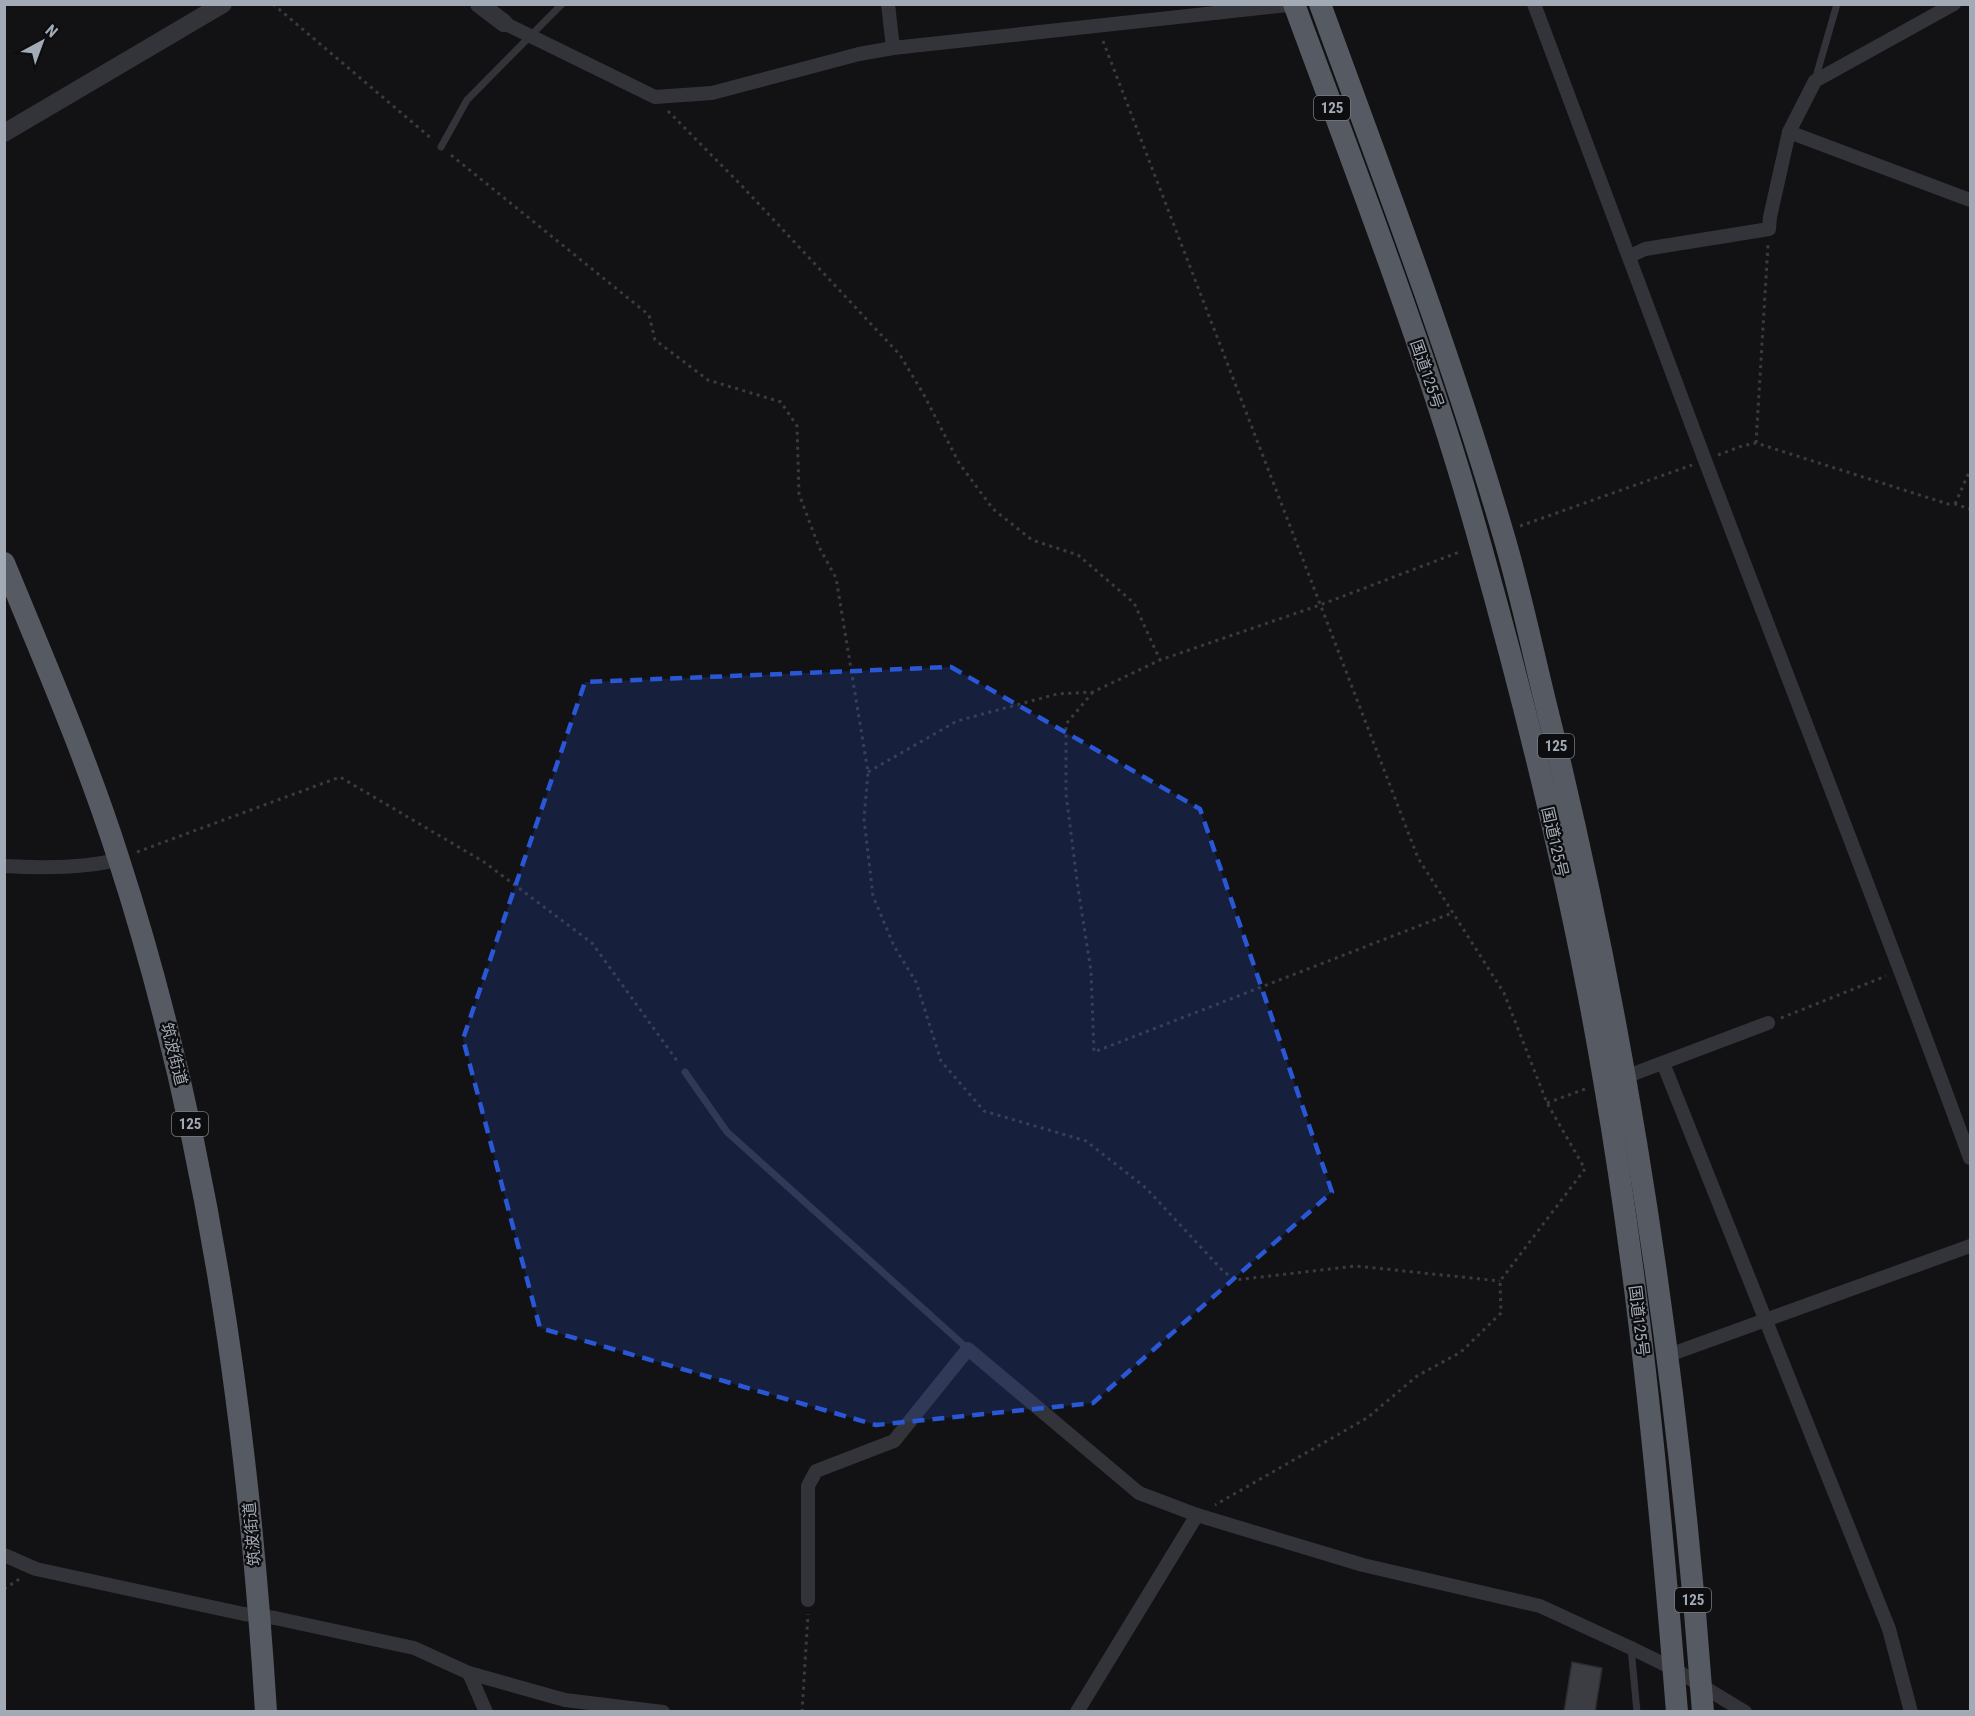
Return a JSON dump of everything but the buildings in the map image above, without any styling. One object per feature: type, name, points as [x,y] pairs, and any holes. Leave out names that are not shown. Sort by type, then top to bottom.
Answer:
[{"type":"highway","name":"国道125号","points":[[1320,4],[1438,327],[1503,533],[1568,793],[1615,1080],[1624,1208],[1660,1503],[1677,1712]]},
{"type":"highway","name":"国道125号","points":[[1295,5],[1389,262],[1481,544],[1541,777],[1573,923],[1646,1192],[1669,1355],[1703,1712]]},
{"type":"highway","name":"筑波街道","points":[[4,563],[87,763],[119,859],[169,1033],[198,1159],[243,1441],[260,1616],[266,1712]]},
{"type":"street","points":[[4,133],[223,4]]},
{"type":"street","points":[[479,4],[504,23],[655,97],[712,93],[859,54],[893,48],[1295,5]]},
{"type":"street","points":[[888,4],[893,48]]},
{"type":"street","points":[[1534,4],[1709,472],[1971,1158]]},
{"type":"street","points":[[1630,256],[1645,249],[1769,229],[1789,132],[1815,81],[1954,4]]},
{"type":"street","points":[[1789,132],[1971,200]]},
{"type":"street","points":[[4,866],[59,866],[105,863],[119,859]]},
{"type":"street","points":[[1615,1080],[1768,1023]]},
{"type":"street","points":[[1663,1063],[1889,1629],[1911,1712]]},
{"type":"street","points":[[1669,1355],[1971,1246]]},
{"type":"street","points":[[808,1600],[808,1486],[816,1471],[894,1441],[968,1349],[1139,1493],[1197,1515],[1363,1565],[1540,1606],[1631,1647],[1745,1712]]},
{"type":"street","points":[[1077,1712],[1197,1515]]},
{"type":"street","points":[[4,1555],[36,1569],[414,1648],[469,1673],[565,1700],[663,1712]]},
{"type":"street","points":[[469,1673],[486,1712]]},
{"type":"lane","points":[[441,147],[467,100],[562,4]]},
{"type":"lane","points":[[1815,81],[1837,4]]},
{"type":"lane","points":[[685,1072],[728,1132],[968,1349]]},
{"type":"lane","points":[[1631,1647],[1637,1712]]},
{"type":"path","points":[[273,4],[441,147],[649,315],[655,340],[708,380],[781,402],[797,426],[799,494],[819,547],[836,578],[868,772],[864,819],[873,896],[894,946],[916,982],[942,1061],[984,1111],[1086,1141],[1146,1188],[1223,1271],[1235,1280],[1356,1266],[1500,1281]]},
{"type":"path","points":[[1097,25],[1418,858],[1504,993],[1547,1103],[1585,1169],[1500,1281],[1501,1313],[1461,1352],[1417,1376],[1367,1418],[1197,1515]]},
{"type":"path","points":[[655,97],[742,186],[900,356],[924,395],[959,463],[993,509],[1032,540],[1078,555],[1134,603],[1160,660]]},
{"type":"path","points":[[1756,443],[1769,229]]},
{"type":"path","points":[[1971,470],[1955,504],[1971,509]]},
{"type":"path","points":[[868,772],[957,721],[1057,694],[1093,692],[1160,660],[1320,606],[1481,544]]},
{"type":"path","points":[[1093,692],[1066,724],[1066,794],[1091,971],[1094,1052],[1452,912]]},
{"type":"path","points":[[119,859],[340,777],[484,862],[592,943],[685,1072]]},
{"type":"path","points":[[1768,1023],[1901,970]]},
{"type":"path","points":[[1547,1103],[1615,1080]]},
{"type":"path","points":[[802,1712],[808,1600]]},
{"type":"highlighted area","points":[[951,667],[1200,809],[1332,1192],[1093,1403],[876,1425],[540,1328],[463,1039],[585,682]]}]
